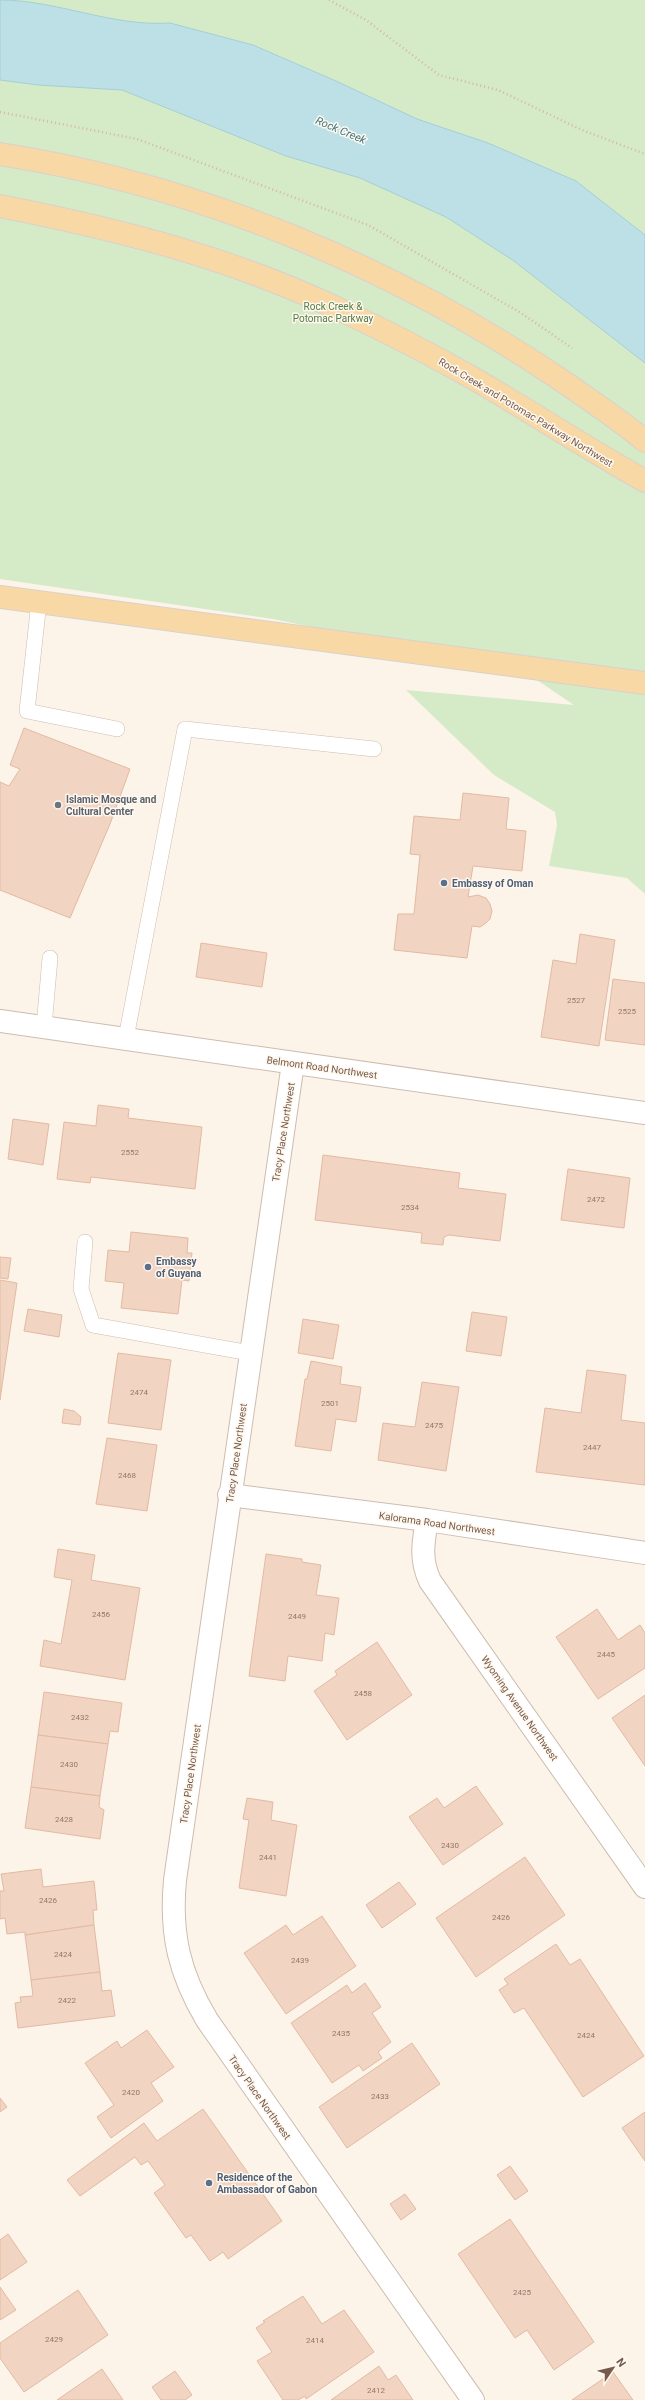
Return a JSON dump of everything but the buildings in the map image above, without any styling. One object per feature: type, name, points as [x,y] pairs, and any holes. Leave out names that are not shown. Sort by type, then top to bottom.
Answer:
[{"type":"main road","points":[[0,154],[112,176],[248,220],[321,249],[462,318],[534,362],[624,424],[645,441]]},
{"type":"main road","name":"Rock Creek and Potomac Parkway Northwest","points":[[0,206],[85,223],[158,241],[276,282],[344,312],[470,377],[599,456],[645,481]]},
{"type":"main road","points":[[0,597],[645,683]]},
{"type":"street","name":"Belmont Road Northwest","points":[[0,1021],[645,1113]]},
{"type":"street","name":"Tracy Place Northwest","points":[[293,1063],[229,1495],[175,1880],[173,1919],[179,1959],[194,1999],[220,2040],[473,2400]]},
{"type":"street","name":"Kalorama Road Northwest","points":[[229,1495],[427,1520],[645,1553]]},
{"type":"street","name":"Wyoming Avenue Northwest","points":[[427,1520],[423,1559],[430,1581],[645,1887]]},
{"type":"lane","points":[[39,602],[27,711],[117,729]]},
{"type":"lane","points":[[126,1038],[185,729],[374,749]]},
{"type":"lane","points":[[44,1027],[50,958]]},
{"type":"lane","points":[[85,1242],[81,1289],[93,1325],[250,1353]]},
{"type":"path","points":[[329,0],[366,20],[439,75],[498,90],[582,130],[645,154]]},
{"type":"green space","name":"Rock Creek & Potomac Parkway","points":[[0,0],[645,0],[645,894],[627,878],[549,866],[557,825],[555,812],[494,775],[406,690],[574,705],[522,670],[273,619],[0,579]]},
{"type":"water","name":"Rock Creek","points":[[0,0],[42,4],[127,21],[170,23],[253,45],[336,81],[417,119],[488,143],[576,181],[645,235],[645,363],[514,261],[446,217],[360,178],[286,156],[122,90],[38,85],[0,80]]},
{"type":"place","name":"Islamic Mosque and Cultural Center","points":[[58,805]]},
{"type":"place","name":"Embassy of Oman","points":[[444,883]]},
{"type":"place","name":"Embassy of Guyana","points":[[148,1267]]},
{"type":"place","name":"Residence of the Ambassador of Gabon","points":[[209,2183]]}]
